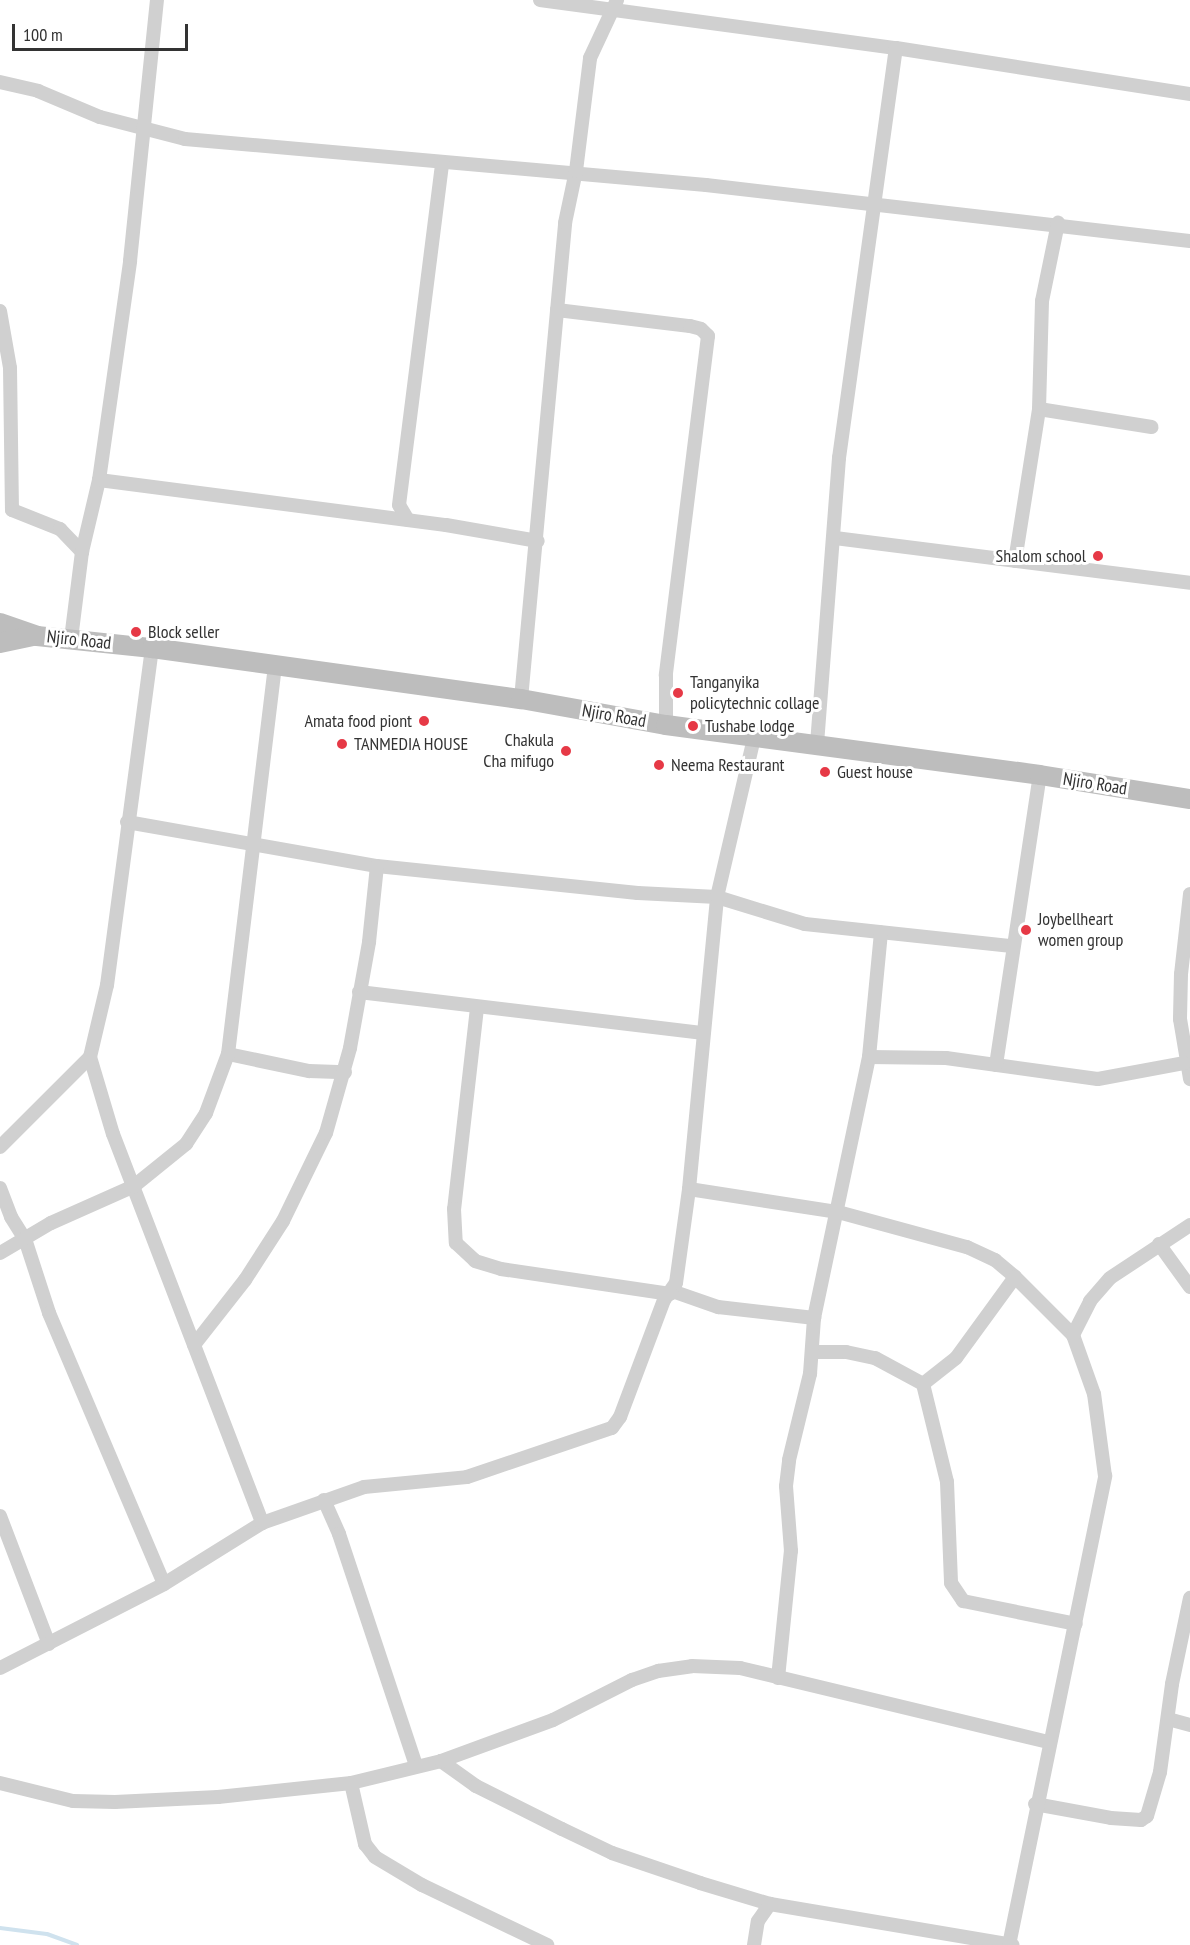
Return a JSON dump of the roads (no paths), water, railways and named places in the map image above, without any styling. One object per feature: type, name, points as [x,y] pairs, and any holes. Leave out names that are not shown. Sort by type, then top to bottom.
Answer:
[{"type":"street","points":[[72,639],[81,552],[99,480],[146,130],[157,0]]},
{"type":"street","points":[[540,0],[615,5],[1190,94]]},
{"type":"street","points":[[521,699],[538,541],[565,223],[576,171],[590,58],[598,32],[615,5]]},
{"type":"street","points":[[817,744],[835,538],[839,458],[896,48]]},
{"type":"street","points":[[0,82],[21,85],[100,117],[146,130],[237,145],[442,163],[576,171],[874,202],[1190,241]]},
{"type":"street","points":[[408,520],[399,505],[442,163]]},
{"type":"street","points":[[1015,561],[1039,409],[1042,301],[1058,223]]},
{"type":"street","points":[[558,310],[690,326],[701,329],[708,336],[666,675],[666,725]]},
{"type":"street","points":[[0,311],[10,368],[12,510],[60,529],[81,552]]},
{"type":"street","points":[[1039,409],[1152,427]]},
{"type":"street","points":[[99,480],[408,520],[538,541]]},
{"type":"street","points":[[835,538],[1190,583]]},
{"type":"street","name":"Njiro Road","points":[[0,623],[37,636],[152,648],[521,699],[666,725],[1040,775],[1190,799]]},
{"type":"street","name":"Njiro Road","points":[[0,643],[37,636]]},
{"type":"street","points":[[152,648],[107,985],[90,1057],[99,1095],[262,1523]]},
{"type":"street","points":[[0,1253],[134,1186],[186,1144],[206,1113],[228,1054],[275,665]]},
{"type":"street","points":[[0,1668],[164,1584],[262,1523],[364,1487],[467,1477],[612,1428],[620,1417],[662,1303],[671,1292],[690,1189],[717,897],[754,738]]},
{"type":"street","points":[[996,1065],[1012,946],[1040,775]]},
{"type":"street","points":[[127,822],[252,846],[377,866],[638,893],[717,897],[805,924],[1012,946]]},
{"type":"street","points":[[194,1345],[245,1280],[283,1221],[326,1133],[345,1072],[377,866]]},
{"type":"street","points":[[1190,894],[1185,974],[1184,1063],[1190,1079]]},
{"type":"street","points":[[778,1678],[791,1551],[786,1486],[814,1352],[814,1318],[869,1057],[881,933]]},
{"type":"street","points":[[359,992],[477,1008],[704,1033]]},
{"type":"street","points":[[477,1008],[454,1209],[454,1236],[460,1249],[475,1261],[501,1269],[671,1292],[718,1307],[814,1318]]},
{"type":"street","points":[[228,1054],[309,1071],[345,1072]]},
{"type":"street","points":[[869,1057],[905,1055],[1098,1079],[1184,1063]]},
{"type":"street","points":[[0,1147],[90,1057]]},
{"type":"street","points":[[0,1188],[11,1217],[25,1239],[49,1313],[164,1584]]},
{"type":"street","points":[[441,1761],[476,1786],[612,1852],[770,1904],[1010,1945],[1035,1804],[1076,1624],[1105,1476],[1094,1394],[1073,1335],[995,1260],[967,1247],[838,1212],[690,1189]]},
{"type":"street","points":[[1073,1335],[1084,1310],[1110,1278],[1190,1225]]},
{"type":"street","points":[[1159,1244],[1190,1287]]},
{"type":"street","points":[[923,1384],[956,1358],[1015,1277]]},
{"type":"street","points":[[814,1352],[846,1352],[875,1358],[914,1376],[923,1384],[947,1482],[951,1583],[963,1601],[1076,1624]]},
{"type":"street","points":[[324,1500],[339,1534],[417,1766]]},
{"type":"street","points":[[0,1516],[49,1644]]},
{"type":"street","points":[[1035,1804],[1111,1818],[1141,1820],[1147,1816],[1156,1794],[1190,1602]]},
{"type":"street","points":[[0,1783],[72,1801],[115,1802],[218,1797],[351,1783],[441,1761],[553,1720],[658,1671],[715,1666],[778,1678],[1048,1742]]},
{"type":"street","points":[[1168,1719],[1190,1725]]},
{"type":"street","points":[[351,1783],[365,1844],[375,1857],[422,1885],[547,1945]]},
{"type":"street","points":[[754,1945],[758,1921],[770,1904]]},
{"type":"waterway","points":[[0,1928],[47,1934],[77,1945]]},
{"type":"place","name":"Shalom school","points":[[1098,556]]},
{"type":"place","name":"Block seller","points":[[136,632]]},
{"type":"place","name":"Tanganyika policytechnic collage","points":[[678,693]]},
{"type":"place","name":"Amata food piont","points":[[424,721]]},
{"type":"place","name":"Tushabe lodge","points":[[693,726]]},
{"type":"place","name":"TANMEDIA HOUSE","points":[[342,744]]},
{"type":"place","name":"Chakula Cha mifugo","points":[[566,751]]},
{"type":"place","name":"Neema Restaurant","points":[[659,765]]},
{"type":"place","name":"Guest house","points":[[825,772]]},
{"type":"place","name":"Joybellheart women group","points":[[1026,930]]}]
